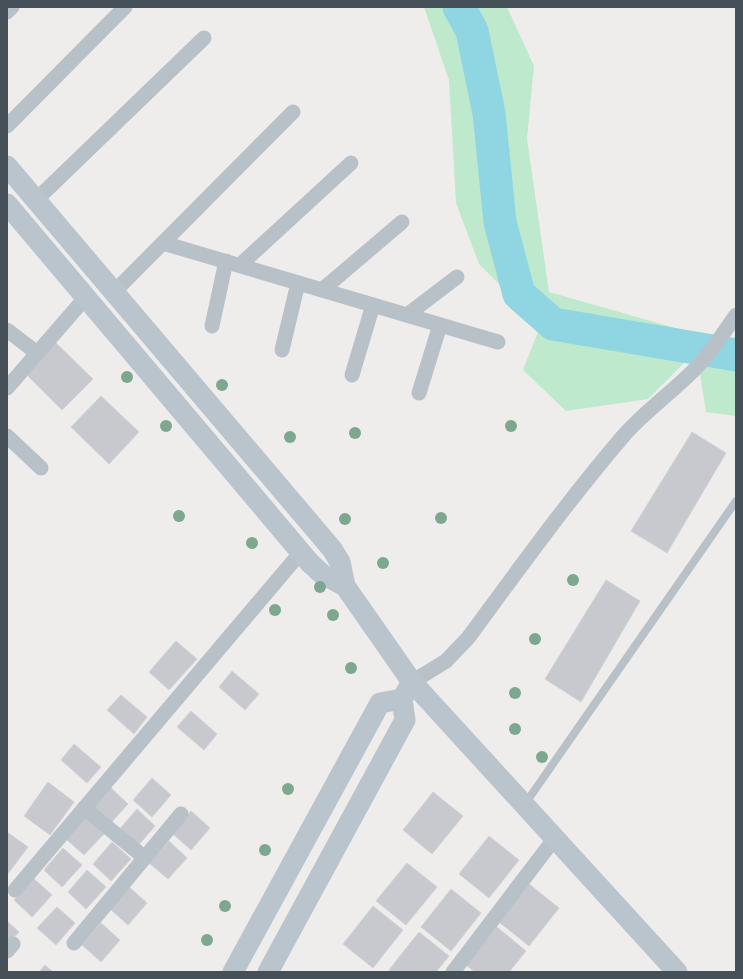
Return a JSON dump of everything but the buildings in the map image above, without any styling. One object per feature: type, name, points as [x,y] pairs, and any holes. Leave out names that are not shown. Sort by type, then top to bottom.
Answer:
[{"type":"street","points":[[7,12],[12,7]]},
{"type":"street","points":[[7,126],[125,7]]},
{"type":"street","points":[[36,200],[204,38]]},
{"type":"street","points":[[114,292],[293,112]]},
{"type":"street","points":[[212,326],[233,263],[351,163]]},
{"type":"street","points":[[7,166],[332,549],[340,562],[345,586],[407,690],[524,805],[677,972]]},
{"type":"street","points":[[7,204],[301,552],[322,574],[345,586]]},
{"type":"street","points":[[322,290],[402,222]]},
{"type":"street","points":[[163,243],[498,342]]},
{"type":"street","points":[[407,315],[457,277]]},
{"type":"street","points":[[282,350],[298,283]]},
{"type":"street","points":[[7,388],[86,297]]},
{"type":"street","points":[[352,375],[373,305]]},
{"type":"street","points":[[233,972],[380,703],[407,690],[454,654],[468,638],[562,511],[625,435],[642,417],[695,369],[736,315]]},
{"type":"street","points":[[419,393],[440,325]]},
{"type":"street","points":[[7,330],[37,353]]},
{"type":"street","points":[[7,436],[41,468]]},
{"type":"street","points":[[15,890],[301,552]]},
{"type":"street","points":[[268,972],[405,720],[407,690]]},
{"type":"street","points":[[84,808],[145,858]]},
{"type":"street","points":[[74,943],[181,814]]},
{"type":"street","points":[[453,972],[555,838]]},
{"type":"lane","points":[[524,805],[736,501]]},
{"type":"green space","points":[[424,7],[507,7],[534,66],[527,139],[549,292],[679,329],[686,361],[648,399],[566,411],[523,370],[538,332],[532,317],[479,264],[456,203],[449,80]]},
{"type":"green space","points":[[736,335],[736,416],[706,412],[700,374]]},
{"type":"waterway","points":[[459,7],[472,31],[489,113],[500,222],[519,294],[553,324],[736,355]]}]
